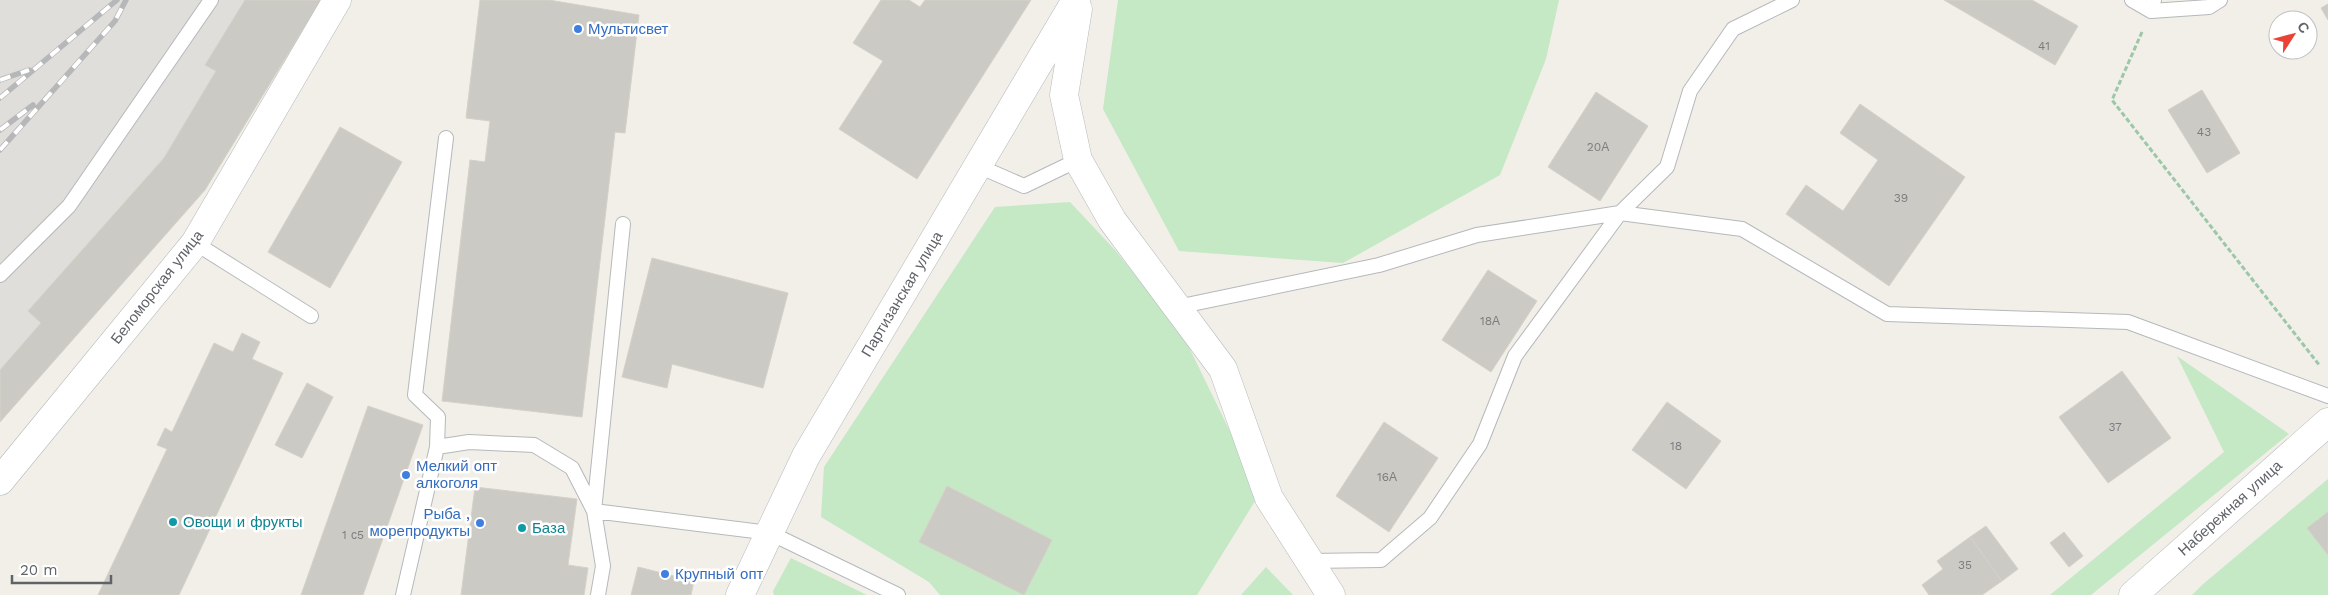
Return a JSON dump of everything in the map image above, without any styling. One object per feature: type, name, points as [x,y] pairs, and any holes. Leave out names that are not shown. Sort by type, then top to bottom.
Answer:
[{"type":"street","name":"Беломорская улица","points":[[0,481],[195,243],[337,0]]},
{"type":"street","points":[[1078,0],[1064,95],[1078,160],[1112,220],[1223,369],[1268,498],[1331,595]]},
{"type":"street","name":"Партизанская улица","points":[[740,595],[806,456],[1078,0]]},
{"type":"street","name":"Набережная улица","points":[[2132,595],[2328,422]]},
{"type":"lane","points":[[0,275],[69,206],[211,0]]},
{"type":"lane","points":[[1309,561],[1381,560],[1430,518],[1480,444],[1515,356],[1620,213],[1667,167],[1690,91],[1732,29],[1792,0]]},
{"type":"lane","points":[[2132,0],[2153,6],[2209,7],[2220,0]]},
{"type":"lane","points":[[403,595],[437,447],[438,417],[415,395],[446,138]]},
{"type":"lane","points":[[978,166],[1024,186],[1078,160]]},
{"type":"lane","points":[[1177,307],[1379,265],[1477,235],[1620,213],[1742,229],[1887,314],[2128,322],[2328,396]]},
{"type":"lane","points":[[598,595],[603,566],[594,511],[623,224]]},
{"type":"lane","points":[[195,243],[311,316]]},
{"type":"lane","points":[[437,447],[469,442],[534,444],[572,468],[594,511]]},
{"type":"lane","points":[[594,511],[770,533],[898,595]]},
{"type":"path","points":[[2153,6],[2112,100],[2322,369]]},
{"type":"shaded area","points":[[0,0],[320,0],[0,409]]},
{"type":"green space","points":[[1118,0],[1559,0],[1546,59],[1500,175],[1343,263],[1179,251],[1103,109]]},
{"type":"green space","points":[[1070,202],[1115,250],[1182,333],[1260,493],[1197,595],[940,595],[929,582],[821,517],[824,467],[995,207]]},
{"type":"green space","points":[[2177,356],[2289,434],[2091,595],[2050,595],[2224,452]]},
{"type":"green space","points":[[2328,479],[2328,595],[2192,595],[2202,585]]},
{"type":"green space","points":[[791,558],[867,595],[774,595],[773,591]]},
{"type":"green space","points":[[1266,567],[1293,595],[1241,595]]},
{"type":"building","points":[[245,0],[321,0],[205,190],[0,422],[0,370],[41,323],[28,311],[164,158],[216,71],[205,65]]},
{"type":"building","points":[[480,0],[549,0],[639,15],[625,133],[615,132],[582,417],[442,401],[470,160],[485,162],[490,121],[466,118]]},
{"type":"building","points":[[881,0],[909,0],[920,7],[925,0],[1031,0],[917,179],[839,129],[883,61],[853,43]]},
{"type":"building","points":[[1944,0],[2032,0],[2078,26],[2055,65]]},
{"type":"building","points":[[2328,4],[2328,20],[2321,8]]},
{"type":"building","points":[[2202,90],[2240,153],[2207,173],[2168,110]]},
{"type":"building","points":[[1596,92],[1648,126],[1600,201],[1548,167]]},
{"type":"building","points":[[1860,104],[1965,177],[1889,286],[1786,214],[1806,185],[1843,211],[1878,160],[1840,133]]},
{"type":"building","points":[[340,127],[402,162],[330,288],[268,252]]},
{"type":"building","points":[[652,258],[788,293],[763,388],[672,364],[667,388],[622,377]]},
{"type":"building","points":[[1488,270],[1537,301],[1491,372],[1442,340]]},
{"type":"building","name":"Овощи и фрукты","points":[[242,333],[260,342],[252,359],[283,373],[179,595],[98,595],[167,449],[157,445],[165,428],[172,432],[214,343],[233,352]]},
{"type":"building","points":[[2122,371],[2171,438],[2108,483],[2059,417]]},
{"type":"building","points":[[307,383],[333,397],[302,458],[275,445]]},
{"type":"building","points":[[1667,402],[1721,441],[1686,489],[1632,450]]},
{"type":"building","points":[[368,406],[423,425],[363,595],[301,595]]},
{"type":"building","points":[[1384,422],[1438,458],[1389,532],[1336,496]]},
{"type":"building","points":[[947,486],[1052,540],[1024,595],[919,542]]},
{"type":"building","name":"База","points":[[475,487],[577,499],[568,565],[588,568],[584,595],[461,595]]},
{"type":"building","points":[[2328,512],[2328,555],[2307,528]]},
{"type":"building","points":[[1986,526],[2018,569],[2002,581],[1970,537]]},
{"type":"building","points":[[2064,532],[2083,556],[2069,567],[2050,543]]},
{"type":"building","points":[[1970,537],[2002,581],[1982,595],[1929,595],[1922,585],[1943,569],[1937,561]]},
{"type":"building","points":[[638,567],[694,581],[691,595],[631,595]]},
{"type":"railway","points":[[0,98],[117,0]]},
{"type":"railway","points":[[0,150],[115,21],[126,0]]},
{"type":"railway","points":[[0,80],[29,70]]},
{"type":"railway","points":[[0,130],[33,105]]},
{"type":"place","name":"Мультисвет","points":[[578,29]]},
{"type":"place","name":"Мелкий опт алкоголя","points":[[406,475]]},
{"type":"place","name":"Овощи и фрукты","points":[[173,522]]},
{"type":"place","name":"Рыба , морепродукты","points":[[480,523]]},
{"type":"place","name":"База","points":[[522,528]]},
{"type":"place","name":"Крупный опт","points":[[665,574]]}]
